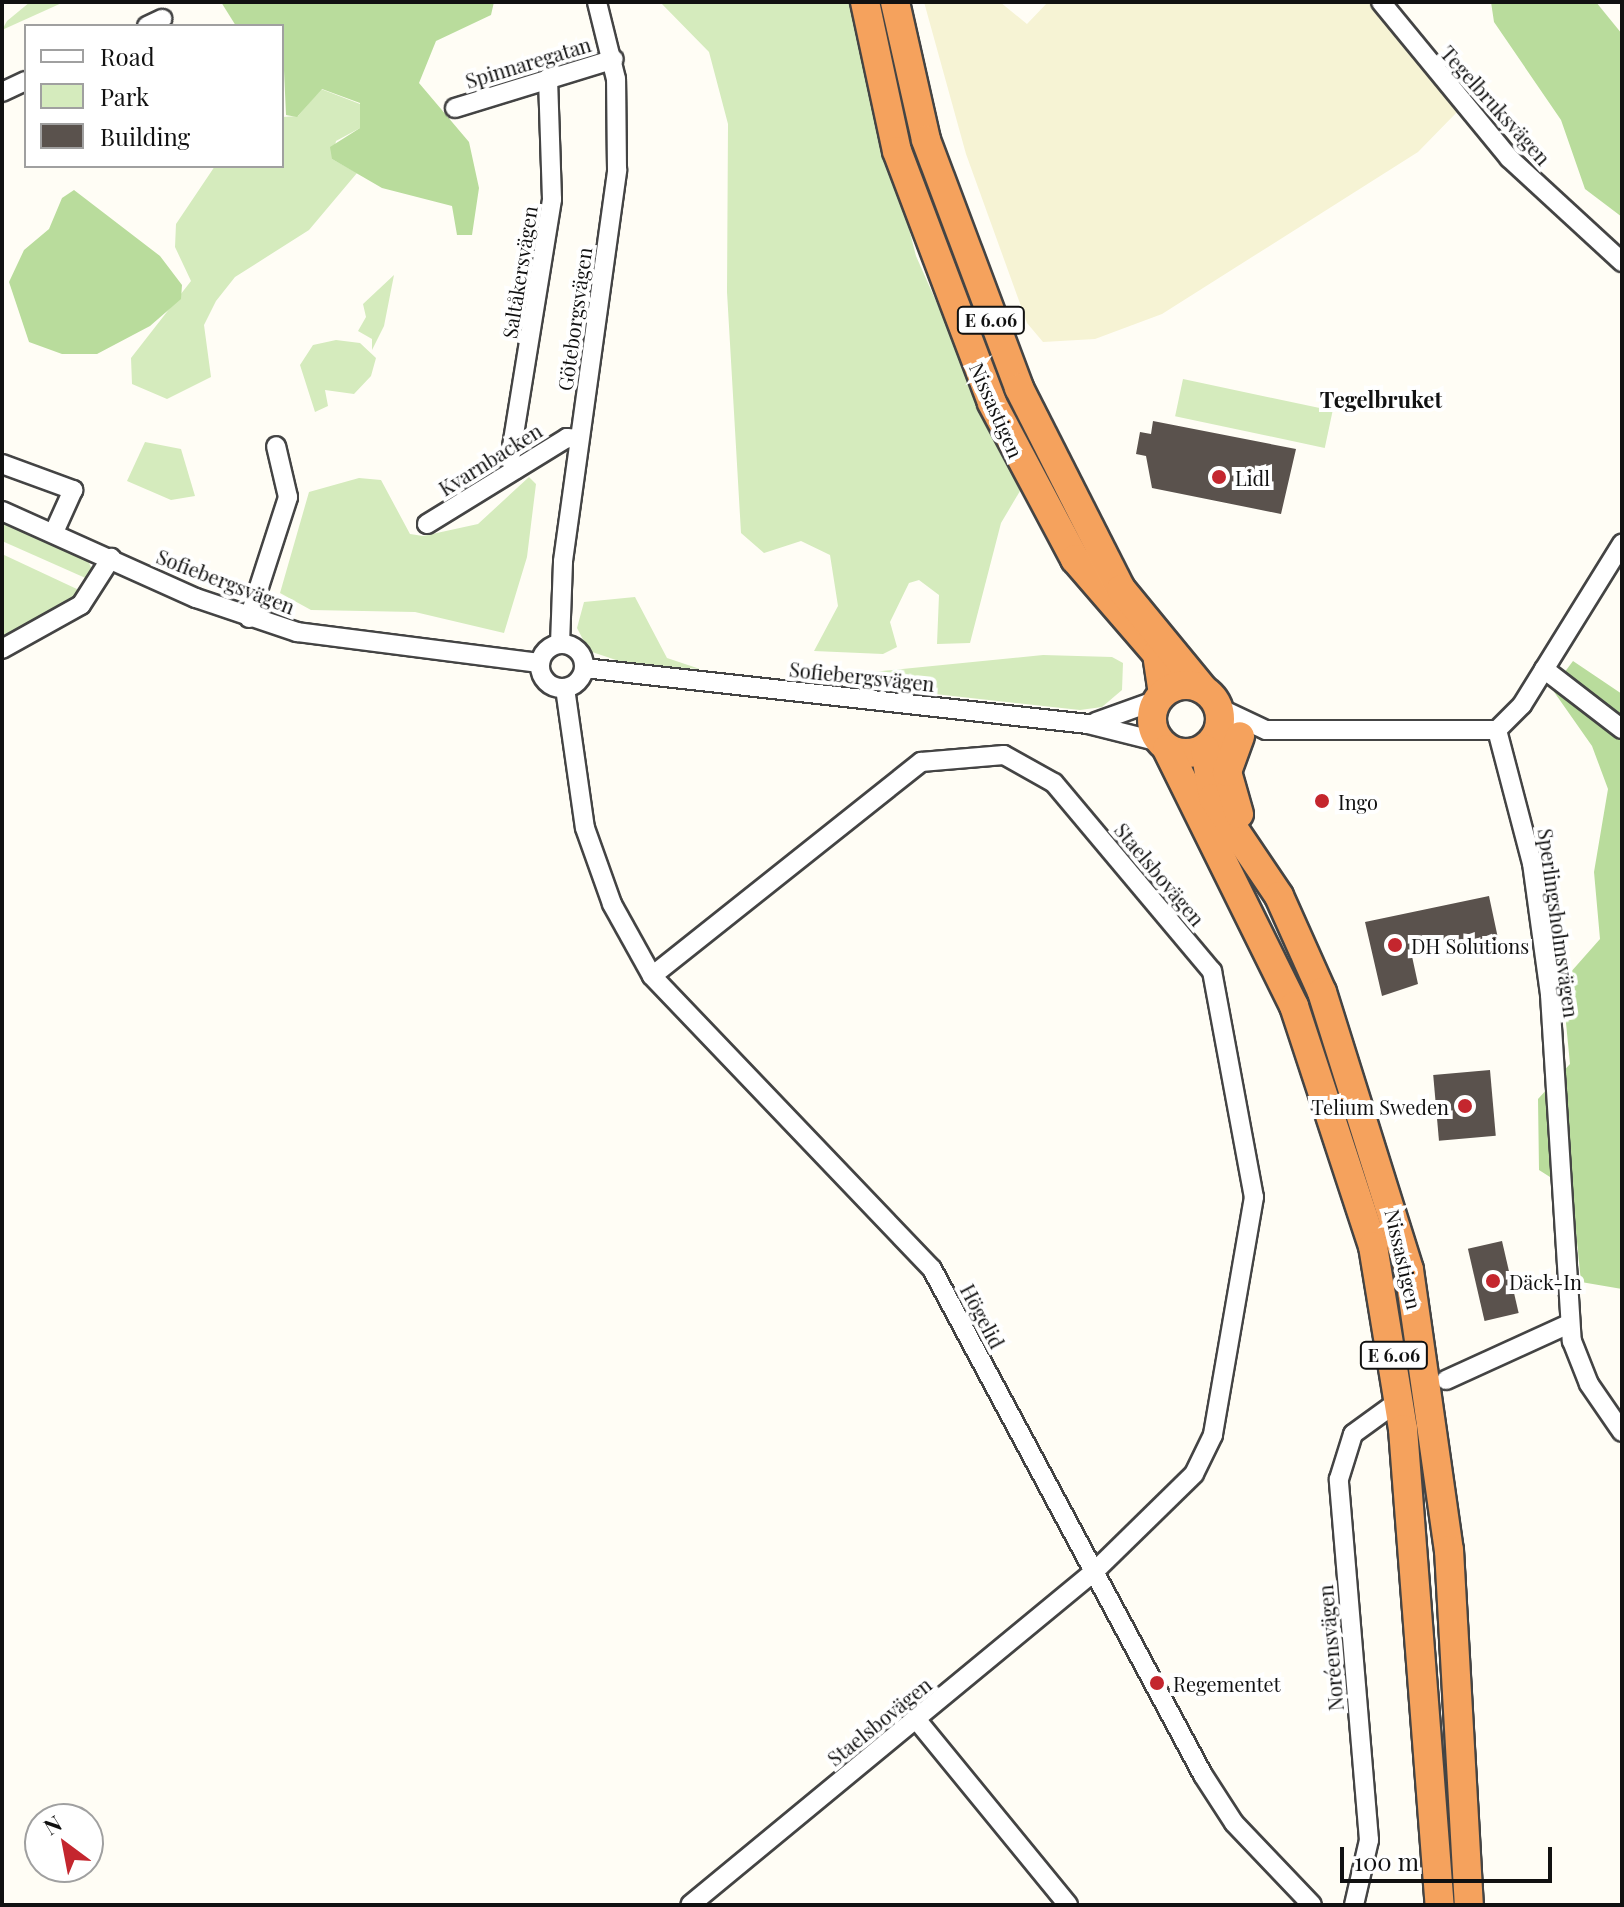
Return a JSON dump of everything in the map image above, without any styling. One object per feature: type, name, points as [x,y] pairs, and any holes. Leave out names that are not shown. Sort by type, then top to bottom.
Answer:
[{"type":"highway","name":"Nissastigen","points":[[865,2],[897,151],[992,403],[1075,559],[1157,654],[1160,697]]},
{"type":"highway","name":"Nissastigen","points":[[895,2],[931,155],[1019,388],[1121,589],[1211,699]]},
{"type":"highway","points":[[1160,697],[1182,685],[1211,699]]},
{"type":"highway","name":"E 6.06","points":[[1160,697],[1151,722],[1163,745]]},
{"type":"highway","name":"E 6.06","points":[[1207,746],[1211,699]]},
{"type":"highway","name":"E 6.06","points":[[1253,733],[1227,783],[1256,855]]},
{"type":"highway","name":"Nissastigen","points":[[1163,745],[1294,1006],[1373,1246],[1403,1429],[1440,1905]]},
{"type":"highway","points":[[1163,745],[1207,746]]},
{"type":"highway","name":"Nissastigen","points":[[1207,746],[1213,798],[1256,855],[1322,992],[1409,1270],[1449,1550],[1469,1905]]},
{"type":"street","name":"Göteborgsvägen","points":[[560,644],[579,439],[617,170],[614,59],[597,2]]},
{"type":"street","name":"Tegelbruksvägen","points":[[1381,2],[1509,158],[1622,262]]},
{"type":"street","name":"Spinnaregatan","points":[[455,108],[614,59]]},
{"type":"street","name":"Saltåkersvägen","points":[[516,469],[510,459],[552,199],[548,78]]},
{"type":"street","points":[[2,92],[24,82]]},
{"type":"street","name":"Kvarnbacken","points":[[427,524],[567,438],[579,439]]},
{"type":"street","points":[[249,618],[288,497],[276,446]]},
{"type":"street","points":[[2,464],[73,490],[54,532]]},
{"type":"street","name":"Sofiebergsvägen","points":[[2,511],[249,618],[357,644],[540,663]]},
{"type":"street","points":[[1207,746],[1253,733],[1497,730],[1544,669],[1622,544]]},
{"type":"street","points":[[2,649],[81,605],[111,558]]},
{"type":"street","points":[[560,644],[579,652],[584,668],[565,688],[545,680],[540,663],[560,644]]},
{"type":"street","name":"Sofiebergsvägen","points":[[584,668],[1088,724],[1163,745]]},
{"type":"street","points":[[1544,669],[1622,729]]},
{"type":"street","name":"Högelid","points":[[565,688],[577,785],[612,904],[652,976],[932,1269],[1096,1570],[1203,1775],[1234,1823],[1312,1905]]},
{"type":"street","name":"Sofiebergsvägen","points":[[1088,724],[1160,697]]},
{"type":"street","points":[[1211,699],[1253,733]]},
{"type":"street","name":"Sperlingsholmsvägen","points":[[1497,730],[1532,863],[1550,995],[1569,1324],[1589,1384],[1622,1432]]},
{"type":"street","name":"Staelsbovägen","points":[[652,976],[921,762],[1004,755],[1054,783],[1212,971],[1254,1197],[1213,1435],[1194,1474],[1096,1570],[690,1905]]},
{"type":"street","points":[[1446,1380],[1569,1324]]},
{"type":"street","name":"Noréensvägen","points":[[1354,1905],[1369,1840],[1339,1479],[1353,1434],[1390,1407]]},
{"type":"street","points":[[916,1719],[1068,1905]]},
{"type":"shaded area","points":[[924,2],[1000,2],[1027,24],[1048,2],[1374,2],[1459,110],[1418,152],[1162,314],[1095,339],[1043,342],[1027,323],[966,154]]},
{"type":"green space","points":[[30,2],[64,2],[2,30],[7,21]]},
{"type":"green space","points":[[221,2],[494,2],[491,15],[436,41],[419,83],[469,142],[479,188],[472,235],[457,235],[452,206],[382,188],[332,159],[330,147],[360,128],[360,103],[322,89],[297,117],[286,115],[284,24],[235,24]]},
{"type":"green space","points":[[660,2],[851,2],[916,256],[1020,491],[1001,523],[970,643],[937,644],[939,595],[919,580],[909,583],[890,622],[897,647],[883,654],[814,651],[838,606],[830,555],[801,541],[764,553],[741,533],[727,292],[728,124],[709,52]]},
{"type":"green space","points":[[1491,2],[1596,2],[1622,34],[1622,217],[1585,189],[1561,120],[1494,22]]},
{"type":"green space","points":[[321,89],[360,104],[360,128],[336,141],[332,159],[357,173],[309,230],[235,277],[216,301],[204,325],[211,377],[167,399],[132,384],[131,358],[191,281],[175,247],[176,224],[214,168],[284,168],[284,117],[298,116]]},
{"type":"green space","points":[[74,190],[160,256],[182,285],[181,299],[150,326],[97,354],[62,354],[29,342],[9,282],[24,250],[49,229],[62,198]]},
{"type":"green space","points":[[394,275],[384,326],[372,350],[372,339],[358,331],[366,317],[363,304]]},
{"type":"green space","points":[[336,340],[360,343],[376,358],[371,376],[354,394],[325,390],[328,406],[315,412],[300,365],[313,345]]},
{"type":"green space","points":[[1183,379],[1333,411],[1325,448],[1175,416]]},
{"type":"green space","points":[[145,442],[181,449],[195,496],[171,500],[127,481]]},
{"type":"green space","points":[[529,477],[536,484],[527,557],[504,633],[415,612],[311,610],[280,593],[309,492],[359,478],[381,480],[410,534],[423,536],[478,524]]},
{"type":"green space","points":[[2,520],[87,559],[94,573],[90,580],[2,541]]},
{"type":"green space","points":[[2,554],[79,590],[71,602],[2,637]]},
{"type":"green space","points":[[635,597],[667,658],[700,669],[628,664],[589,651],[577,628],[584,602]]},
{"type":"green space","points":[[1043,655],[1112,657],[1123,663],[1122,690],[1102,707],[1080,710],[872,687],[862,673]]},
{"type":"green space","points":[[1573,661],[1622,694],[1622,1289],[1581,1282],[1572,1191],[1539,1170],[1538,1099],[1570,1064],[1562,982],[1600,939],[1594,872],[1608,789],[1592,746],[1552,689]]},
{"type":"building","name":"Lidl","points":[[1153,421],[1296,449],[1281,514],[1152,488],[1146,456],[1136,454],[1140,432],[1151,434]]},
{"type":"building","name":"DH Solutions","points":[[1489,896],[1499,943],[1459,952],[1455,937],[1410,947],[1418,984],[1382,996],[1365,922]]},
{"type":"building","name":"Telium Sweden","points":[[1490,1070],[1496,1136],[1439,1141],[1433,1075]]},
{"type":"building","name":"Däck-In","points":[[1502,1241],[1519,1313],[1485,1321],[1468,1249]]},
{"type":"place","name":"Lidl","points":[[1219,477]]},
{"type":"place","name":"Ingo","points":[[1322,801]]},
{"type":"place","name":"DH Solutions","points":[[1395,945]]},
{"type":"place","name":"Telium Sweden","points":[[1465,1106]]},
{"type":"place","name":"Däck-In","points":[[1493,1281]]},
{"type":"place","name":"Regementet","points":[[1157,1683]]},
{"type":"district","name":"Tegelbruket","points":[[1381,400]]}]
